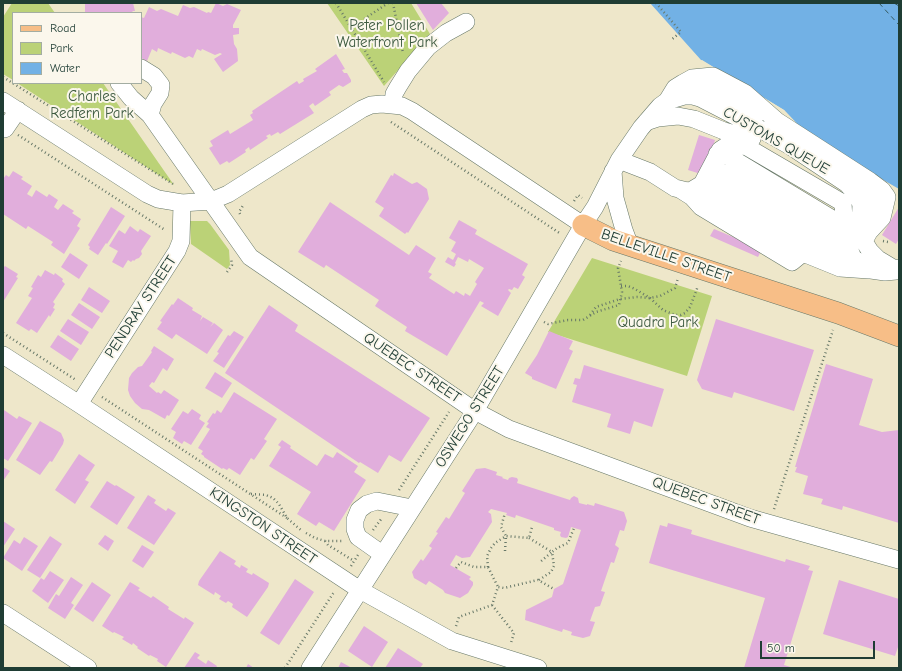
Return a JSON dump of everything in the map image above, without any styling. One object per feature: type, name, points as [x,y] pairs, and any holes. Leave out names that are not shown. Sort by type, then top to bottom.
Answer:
[{"type":"main road","name":"BELLEVILLE STREET","points":[[583,225],[601,235],[630,246],[838,313],[899,336]]},
{"type":"street","points":[[391,113],[394,94],[408,71],[428,47],[446,33],[466,22]]},
{"type":"street","points":[[142,69],[154,76],[161,84],[160,93],[153,104],[150,115]]},
{"type":"street","name":"QUEBEC STREET","points":[[120,84],[131,98],[150,115],[250,257],[475,411],[509,429],[750,518],[899,560]]},
{"type":"street","points":[[667,101],[686,92],[705,90],[719,94],[852,180],[872,196],[873,206],[870,216],[865,224],[864,241]]},
{"type":"street","name":"CUSTOMS QUEUE","points":[[667,101],[684,96],[693,96],[714,105],[790,146],[847,184],[856,194],[861,205],[860,226],[864,241]]},
{"type":"street","points":[[3,101],[147,194],[158,199],[182,203],[211,201],[233,192],[362,109],[372,105],[382,104],[391,113]]},
{"type":"street","name":"OSWEGO STREET","points":[[310,668],[475,411],[583,225],[595,207],[616,165],[646,122],[660,106],[667,101]]},
{"type":"street","name":"BELLEVILLE STREET","points":[[391,113],[402,106],[412,111],[583,225]]},
{"type":"street","points":[[6,128],[18,110]]},
{"type":"street","points":[[646,122],[658,118],[678,116],[694,119],[767,145],[841,191],[846,198],[849,220],[870,252],[878,259],[899,270]]},
{"type":"street","points":[[630,246],[615,198],[616,165],[650,172],[675,188],[706,172],[734,144],[747,147],[761,154],[843,203],[849,245]]},
{"type":"street","points":[[849,245],[800,256],[792,262],[701,207],[692,197],[706,172],[718,160],[722,160],[849,245],[885,272],[899,270]]},
{"type":"street","points":[[706,172],[708,187],[849,245]]},
{"type":"street","points":[[706,172],[800,256]]},
{"type":"street","name":"PENDRAY STREET","points":[[79,404],[178,251],[181,241],[182,203]]},
{"type":"street","name":"KINGSTON STREET","points":[[3,355],[360,590],[452,641],[538,668]]},
{"type":"street","points":[[382,554],[358,537],[355,529],[359,510],[367,504],[377,501],[412,508]]},
{"type":"street","points":[[3,613],[88,668]]},
{"type":"path","points":[[336,3],[381,76],[386,88]]},
{"type":"path","points":[[351,28],[388,3]]},
{"type":"path","points":[[393,3],[403,53]]},
{"type":"path","points":[[656,3],[681,32],[672,39]]},
{"type":"path","points":[[3,77],[12,83]]},
{"type":"path","points":[[14,84],[174,185]]},
{"type":"path","points":[[391,113],[561,234]]},
{"type":"path","points":[[6,128],[147,216],[166,231]]},
{"type":"path","points":[[240,218],[239,212],[243,205],[248,202]]},
{"type":"path","points":[[532,314],[548,324],[568,320],[582,320],[596,312],[619,305],[621,286],[618,268],[630,246]]},
{"type":"path","points":[[227,272],[232,265],[230,251]]},
{"type":"path","points":[[590,315],[596,307],[620,299],[632,297],[650,298],[660,296],[675,288],[683,263]]},
{"type":"path","points":[[621,286],[628,286],[635,289],[650,298],[669,314],[681,315],[685,313],[694,299],[703,270]]},
{"type":"path","points":[[770,523],[838,313]]},
{"type":"path","points":[[3,333],[288,518],[302,531],[315,538],[325,541],[346,541]]},
{"type":"path","points":[[248,493],[266,495],[273,498],[280,504],[288,518]]},
{"type":"path","points":[[505,513],[501,527],[506,536],[505,551]]},
{"type":"path","points":[[529,538],[532,527]]},
{"type":"path","points":[[540,562],[557,548],[568,543],[574,528]]},
{"type":"path","points":[[492,605],[498,587],[488,567],[488,556],[495,543],[506,536],[529,538],[552,552]]},
{"type":"path","points":[[325,541],[328,545],[354,561]]},
{"type":"path","points":[[498,587],[504,588],[538,580],[551,572],[554,566],[552,552]]},
{"type":"path","points":[[456,568],[461,562],[474,567],[488,567]]},
{"type":"path","points":[[538,580],[554,589]]},
{"type":"path","points":[[452,641],[459,617],[492,605]]},
{"type":"path","points":[[492,605],[514,633],[507,659]]},
{"type":"green space","name":"Charles Redfern Park","points":[[12,3],[48,3],[54,12],[12,12],[12,79],[3,74],[3,17]]},
{"type":"green space","name":"Peter Pollen Waterfront Park","points":[[327,3],[411,3],[430,34],[384,86]]},
{"type":"green space","name":"Charles Redfern Park","points":[[19,84],[104,84],[174,185]]},
{"type":"green space","points":[[190,221],[207,221],[210,224],[229,250],[230,265],[227,269],[191,244]]},
{"type":"green space","name":"Quadra Park","points":[[592,258],[712,296],[687,376],[548,332]]},
{"type":"water","points":[[650,3],[899,3],[899,190],[804,131],[784,110],[701,60]]},
{"type":"pier","points":[[702,60],[784,110],[804,131],[828,148],[899,189],[899,192],[803,133],[783,112],[699,61]]},
{"type":"building","points":[[85,3],[133,3],[135,11],[132,11],[133,12],[85,12]]},
{"type":"building","points":[[216,3],[223,6],[227,4],[241,10],[233,25],[233,28],[239,28],[239,34],[233,35],[234,44],[237,49],[238,61],[223,72],[214,59],[222,54],[220,53],[215,55],[202,49],[201,51],[197,49],[193,58],[189,56],[185,58],[158,48],[157,52],[152,49],[147,61],[142,58],[142,17],[144,18],[149,7],[157,11],[161,9],[178,16],[183,5],[211,13]]},
{"type":"building","points":[[416,3],[441,3],[449,13],[433,30]]},
{"type":"building","points":[[336,54],[345,69],[342,70],[344,73],[347,73],[351,82],[343,87],[339,85],[329,92],[331,95],[315,106],[313,103],[309,106],[314,113],[280,134],[278,132],[271,136],[270,134],[266,136],[268,138],[250,150],[249,147],[245,150],[246,152],[229,163],[227,161],[220,165],[209,148],[213,146],[210,141],[228,130],[230,134],[253,120],[250,115],[253,113],[252,111],[297,81],[299,84],[304,81],[303,79],[317,71],[315,69]]},
{"type":"building","points":[[699,135],[715,140],[704,175],[688,170]]},
{"type":"building","points":[[13,171],[23,177],[21,179],[32,186],[27,194],[32,197],[36,190],[47,197],[49,194],[58,200],[54,207],[58,210],[63,204],[74,211],[72,213],[81,219],[77,226],[80,228],[64,254],[51,245],[53,242],[28,226],[26,229],[3,214],[3,179],[6,175],[9,177]]},
{"type":"building","points":[[394,173],[412,184],[417,182],[427,189],[429,199],[408,233],[407,232],[405,234],[379,216],[384,208],[375,202],[391,175],[393,176]]},
{"type":"building","points":[[330,202],[409,255],[416,245],[436,258],[428,272],[432,274],[429,278],[454,294],[456,291],[464,296],[465,293],[470,296],[477,284],[475,282],[484,268],[469,259],[468,262],[458,257],[454,267],[445,262],[448,257],[453,260],[456,254],[451,251],[456,242],[449,238],[459,220],[477,230],[475,234],[528,264],[522,275],[525,277],[518,289],[514,287],[512,290],[508,290],[511,293],[498,316],[481,306],[484,303],[480,301],[447,356],[405,331],[407,327],[375,306],[379,300],[326,265],[324,268],[298,252]]},
{"type":"building","points":[[111,207],[125,216],[98,255],[89,249],[90,247],[88,245]]},
{"type":"building","points":[[899,207],[899,239],[896,244],[882,235]]},
{"type":"building","points":[[130,226],[138,232],[140,229],[151,236],[141,251],[142,254],[139,258],[131,262],[128,260],[123,268],[112,262],[118,251],[109,246],[119,230],[125,234]]},
{"type":"building","points":[[714,229],[762,249],[758,257],[710,236]]},
{"type":"building","points":[[70,253],[88,265],[79,279],[61,267]]},
{"type":"building","points":[[5,266],[18,274],[16,277],[18,278],[3,302],[3,268]]},
{"type":"building","points":[[45,270],[54,275],[55,273],[63,279],[62,281],[65,284],[53,302],[55,304],[53,308],[55,309],[37,333],[31,329],[29,331],[16,323],[32,298],[28,296],[33,288],[31,287],[38,275],[41,277]]},
{"type":"building","points":[[89,287],[110,301],[102,313],[81,300]]},
{"type":"building","points":[[178,298],[202,316],[200,321],[203,317],[213,323],[210,327],[214,323],[223,330],[207,354],[176,334],[172,339],[157,329],[162,322],[160,321]]},
{"type":"building","points":[[79,303],[100,317],[92,329],[71,315]]},
{"type":"building","points":[[269,305],[298,325],[295,331],[430,418],[401,462],[389,455],[378,473],[360,462],[359,463],[225,373]]},
{"type":"building","points":[[68,319],[89,332],[81,345],[60,331]]},
{"type":"building","points":[[716,319],[814,350],[794,411],[734,392],[732,398],[702,389],[697,380]]},
{"type":"building","points":[[234,331],[244,337],[224,368],[213,361],[228,335],[230,336]]},
{"type":"building","points":[[549,331],[573,341],[569,349],[573,351],[556,389],[532,379],[532,377],[525,373],[537,355]]},
{"type":"building","points":[[58,335],[79,349],[71,361],[50,347]]},
{"type":"building","points":[[154,346],[174,359],[167,371],[163,368],[154,383],[152,382],[149,386],[157,393],[158,392],[161,394],[164,390],[179,400],[169,416],[167,415],[165,419],[149,410],[142,409],[135,403],[128,390],[129,378],[138,367],[142,366],[152,352],[151,351]]},
{"type":"building","points":[[826,364],[873,379],[859,425],[882,432],[899,430],[899,523],[843,506],[842,510],[821,504],[823,499],[803,494],[808,476],[795,472],[797,467],[795,467]]},
{"type":"building","points":[[584,365],[664,389],[652,427],[634,421],[630,434],[607,427],[611,414],[572,402],[577,385],[573,384],[575,378],[580,379]]},
{"type":"building","points":[[215,372],[232,383],[222,398],[205,388]]},
{"type":"building","points":[[234,392],[277,419],[264,439],[267,441],[254,460],[251,458],[240,475],[229,468],[227,470],[222,469],[204,457],[201,454],[203,451],[198,448],[210,429],[206,427],[209,423],[207,422],[217,410],[221,413]]},
{"type":"building","points":[[192,409],[201,415],[199,419],[205,423],[191,445],[184,441],[182,444],[173,438],[176,432],[171,429],[183,411],[188,414]]},
{"type":"building","points":[[4,410],[17,419],[19,416],[32,423],[8,461],[3,458]]},
{"type":"building","points":[[40,421],[61,433],[64,440],[52,462],[50,461],[40,475],[16,460]]},
{"type":"building","points":[[282,440],[291,446],[290,448],[317,466],[325,454],[333,458],[337,452],[358,466],[354,472],[366,480],[334,531],[319,522],[316,526],[297,514],[311,492],[269,466],[281,447],[278,445]]},
{"type":"building","points":[[79,454],[95,465],[85,480],[89,482],[75,504],[55,490]]},
{"type":"building","points":[[3,467],[10,471],[3,481]]},
{"type":"building","points":[[485,468],[497,472],[496,475],[503,477],[502,478],[508,480],[512,477],[517,478],[517,483],[570,500],[574,496],[578,498],[579,503],[594,506],[595,503],[624,512],[627,521],[624,531],[620,530],[615,545],[619,548],[614,563],[611,562],[601,591],[605,592],[600,606],[595,607],[590,621],[595,622],[590,636],[583,638],[571,635],[572,632],[563,629],[562,632],[525,620],[526,610],[552,597],[554,589],[563,584],[581,530],[571,527],[568,537],[561,537],[561,532],[554,530],[554,528],[516,515],[515,518],[506,515],[507,513],[491,509],[488,512],[491,514],[492,522],[470,557],[462,558],[456,555],[450,565],[471,577],[469,579],[473,582],[473,585],[468,593],[460,598],[445,593],[429,581],[426,585],[414,578],[412,572],[421,559],[423,561],[432,548],[429,546],[438,533],[436,532],[446,517],[449,519],[465,493],[462,491],[476,469]]},
{"type":"building","points":[[107,481],[135,497],[117,525],[90,507]]},
{"type":"building","points":[[148,495],[156,500],[154,503],[166,511],[168,508],[176,513],[154,545],[127,528]]},
{"type":"building","points":[[3,521],[15,529],[3,547]]},
{"type":"building","points":[[668,523],[692,530],[691,534],[785,562],[786,559],[810,566],[808,570],[813,571],[784,665],[794,668],[744,668],[765,598],[649,563],[660,525],[667,527]]},
{"type":"building","points":[[105,535],[114,541],[108,551],[98,544]]},
{"type":"building","points":[[50,536],[62,544],[40,578],[27,570]]},
{"type":"building","points":[[24,537],[38,546],[22,571],[3,558],[14,540],[20,544]]},
{"type":"building","points":[[142,545],[154,552],[143,568],[132,561]]},
{"type":"building","points":[[220,551],[236,561],[234,564],[240,568],[241,565],[248,569],[246,572],[252,575],[253,573],[269,583],[268,587],[247,617],[232,607],[233,604],[228,601],[226,603],[219,599],[221,596],[215,592],[214,595],[198,585],[199,581]]},
{"type":"building","points":[[50,571],[64,580],[48,603],[32,591],[41,578],[44,580]]},
{"type":"building","points":[[71,577],[83,585],[71,603],[74,605],[65,619],[48,608],[56,594],[59,596]]},
{"type":"building","points":[[295,579],[314,592],[279,645],[260,633]]},
{"type":"building","points":[[839,580],[899,599],[899,644],[895,656],[823,634]]},
{"type":"building","points":[[92,582],[111,595],[93,622],[74,609]]},
{"type":"building","points":[[130,582],[140,588],[138,590],[151,598],[153,596],[169,607],[168,609],[184,619],[185,617],[194,623],[166,667],[157,661],[158,659],[150,655],[149,656],[137,648],[138,647],[133,643],[132,645],[122,639],[124,637],[114,632],[113,633],[102,626]]},
{"type":"building","points":[[364,626],[388,642],[372,667],[348,651]]},
{"type":"building","points":[[398,648],[423,664],[420,668],[385,668]]},
{"type":"building","points":[[195,652],[200,655],[197,658],[206,664],[208,660],[217,666],[216,668],[184,668]]},
{"type":"building","points":[[341,662],[352,668],[338,668]]},
{"type":"building","points":[[248,664],[254,668],[246,668]]},
{"type":"ferry route","points":[[879,3],[899,25]]},
{"type":"ferry route","points":[[894,3],[899,6]]}]
